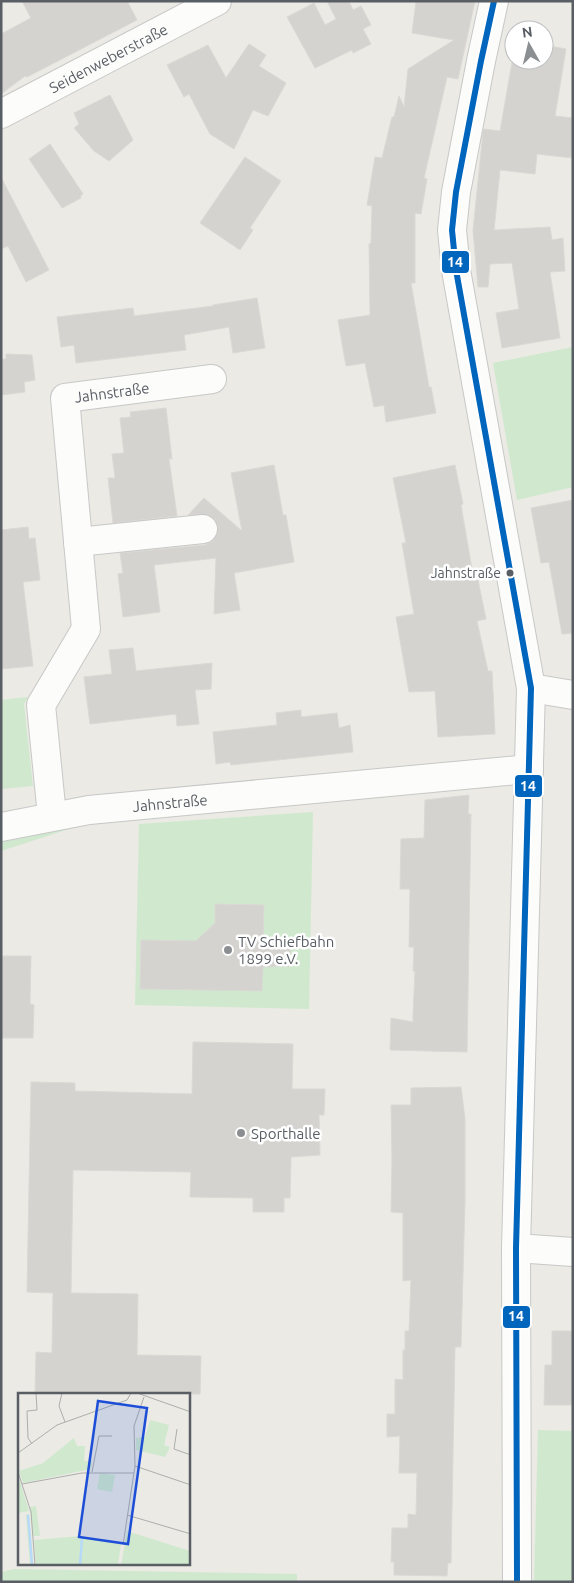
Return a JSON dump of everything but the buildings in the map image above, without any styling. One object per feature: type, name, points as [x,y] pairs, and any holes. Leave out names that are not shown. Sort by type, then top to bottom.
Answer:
[{"type":"street","name":"Seidenweberstraße","points":[[1,114],[217,1]]},
{"type":"street","points":[[494,1],[456,192],[452,230],[458,280],[531,688],[516,1248],[517,1582]]},
{"type":"street","name":"Jahnstraße","points":[[52,816],[41,705],[86,629],[65,398],[212,379]]},
{"type":"street","points":[[78,542],[203,528]]},
{"type":"street","points":[[531,688],[573,696]]},
{"type":"street","name":"Jahnstraße","points":[[1,827],[89,810],[529,769]]},
{"type":"street","points":[[516,1248],[573,1252]]},
{"type":"green space","points":[[573,347],[573,487],[517,500],[493,363]]},
{"type":"green space","points":[[28,697],[24,704],[33,786],[1,789],[1,700]]},
{"type":"green space","points":[[313,812],[309,1009],[135,1005],[139,824]]},
{"type":"green space","points":[[75,827],[1,851],[1,840]]},
{"type":"green space","points":[[538,1430],[573,1431],[573,1582],[534,1582]]},
{"type":"green space","points":[[14,1569],[297,1574],[297,1582],[1,1582],[1,1572]]},
{"type":"transit line","name":"14","points":[[494,1],[456,192],[452,230],[456,270],[531,688],[516,1248],[517,1582]]},
{"type":"place","name":"Jahnstraße","points":[[510,573]]},
{"type":"place","name":"TV Schiefbahn 1899 e.V.","points":[[228,950]]},
{"type":"place","name":"Sporthalle","points":[[241,1133]]}]
